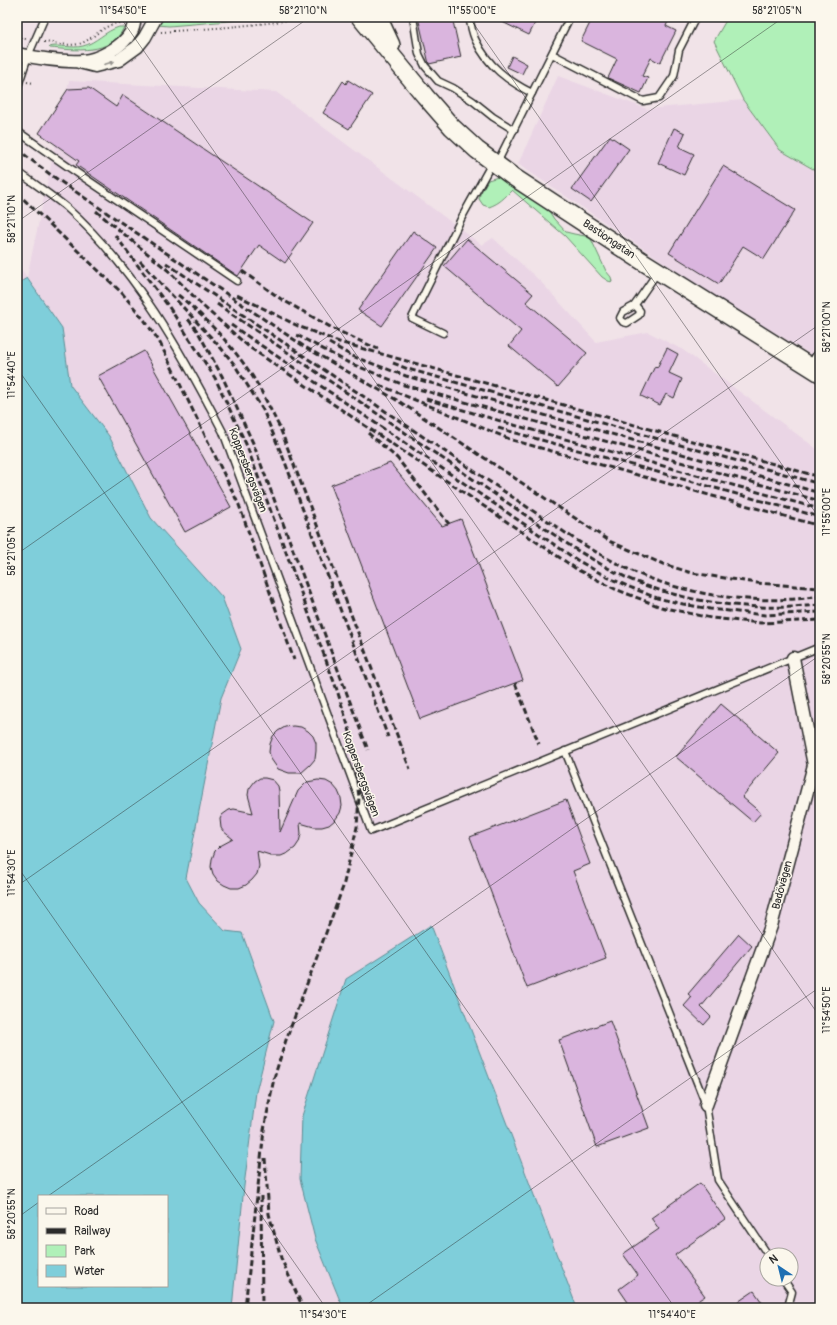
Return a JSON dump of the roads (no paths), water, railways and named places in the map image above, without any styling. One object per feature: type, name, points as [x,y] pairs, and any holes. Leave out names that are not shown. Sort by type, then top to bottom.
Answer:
[{"type":"main road","name":"Bastiongatan","points":[[355,17],[452,127],[477,150],[494,163],[658,271],[815,370]]},
{"type":"main road","name":"Bastiongatan","points":[[378,17],[390,43],[415,84]]},
{"type":"street","points":[[72,61],[83,61],[116,47],[131,33],[135,17]]},
{"type":"street","points":[[23,55],[72,61],[95,66],[118,60],[137,47],[145,37],[156,17]]},
{"type":"street","name":"Badövägen","points":[[706,1105],[771,926],[814,765],[793,658]]},
{"type":"lane","points":[[17,88],[23,55],[45,17]]},
{"type":"lane","points":[[413,17],[419,54],[425,66],[438,81],[453,88],[473,101],[493,117],[514,130]]},
{"type":"lane","points":[[469,17],[475,40],[486,58],[501,74],[518,86],[532,93]]},
{"type":"lane","points":[[443,333],[412,318],[462,217],[514,130],[570,17]]},
{"type":"lane","points":[[552,54],[643,101],[659,98],[674,76],[679,50],[696,17]]},
{"type":"lane","points":[[17,131],[237,281]]},
{"type":"lane","name":"Koppersbergsvägen","points":[[17,170],[65,207],[107,250],[147,300],[190,369],[223,432],[371,831],[565,751]]},
{"type":"lane","points":[[635,305],[658,271]]},
{"type":"lane","points":[[815,370],[820,349]]},
{"type":"lane","points":[[763,1247],[718,1180],[706,1105],[565,751],[820,647]]},
{"type":"lane","points":[[788,1307],[792,1292],[789,1287]]},
{"type":"water","points":[[27,278],[62,328],[70,385],[109,436],[151,518],[222,597],[241,649],[221,698],[186,878],[199,903],[225,931],[242,933],[274,1021],[256,1092],[244,1186],[232,1308],[17,1308],[17,284]]},
{"type":"water","points":[[431,925],[577,1308],[343,1308],[315,1239],[300,1179],[302,1116],[346,979]]},
{"type":"railway","points":[[17,149],[51,175],[305,347],[400,402],[611,542],[663,564],[692,573],[757,583],[820,588]]},
{"type":"railway","points":[[17,193],[122,293],[159,341],[239,505],[294,660]]},
{"type":"railway","points":[[96,211],[170,272],[204,307],[249,347],[578,570],[615,589],[661,607],[711,618],[761,623],[820,620]]},
{"type":"railway","points":[[115,235],[169,307],[215,378],[246,444],[337,690],[351,735],[359,797],[357,827],[343,887],[286,1040],[274,1078],[264,1130],[245,1308]]},
{"type":"railway","points":[[140,261],[221,348],[234,364],[263,410],[285,462],[388,737]]},
{"type":"railway","points":[[166,263],[576,540],[625,568],[653,580],[676,587],[724,597],[773,600],[820,596]]},
{"type":"railway","points":[[242,271],[281,299],[334,329],[378,349]]},
{"type":"railway","points":[[178,295],[210,324],[231,347],[249,371],[280,428],[410,769]]},
{"type":"railway","points":[[237,295],[298,326],[339,342],[820,477]]},
{"type":"railway","points":[[217,304],[575,549],[619,574],[653,588],[692,599],[752,607],[793,607],[820,605]]},
{"type":"railway","points":[[188,319],[198,332],[222,376],[253,443],[368,750]]},
{"type":"railway","points":[[231,325],[577,560],[607,577],[657,598],[710,609],[765,615],[820,612]]},
{"type":"railway","points":[[297,335],[347,362],[404,385],[820,501]]},
{"type":"railway","points":[[329,343],[352,356],[406,376],[820,493]]},
{"type":"railway","points":[[393,363],[408,369],[820,484]]},
{"type":"railway","points":[[379,385],[512,440],[820,526]]},
{"type":"railway","points":[[426,399],[514,425],[820,509]]},
{"type":"railway","points":[[498,428],[820,517]]},
{"type":"railway","points":[[368,433],[397,458],[449,524]]},
{"type":"railway","points":[[515,683],[539,744]]},
{"type":"railway","points":[[265,1158],[269,1214],[281,1258],[303,1308]]},
{"type":"railway","points":[[261,1196],[262,1308]]}]
